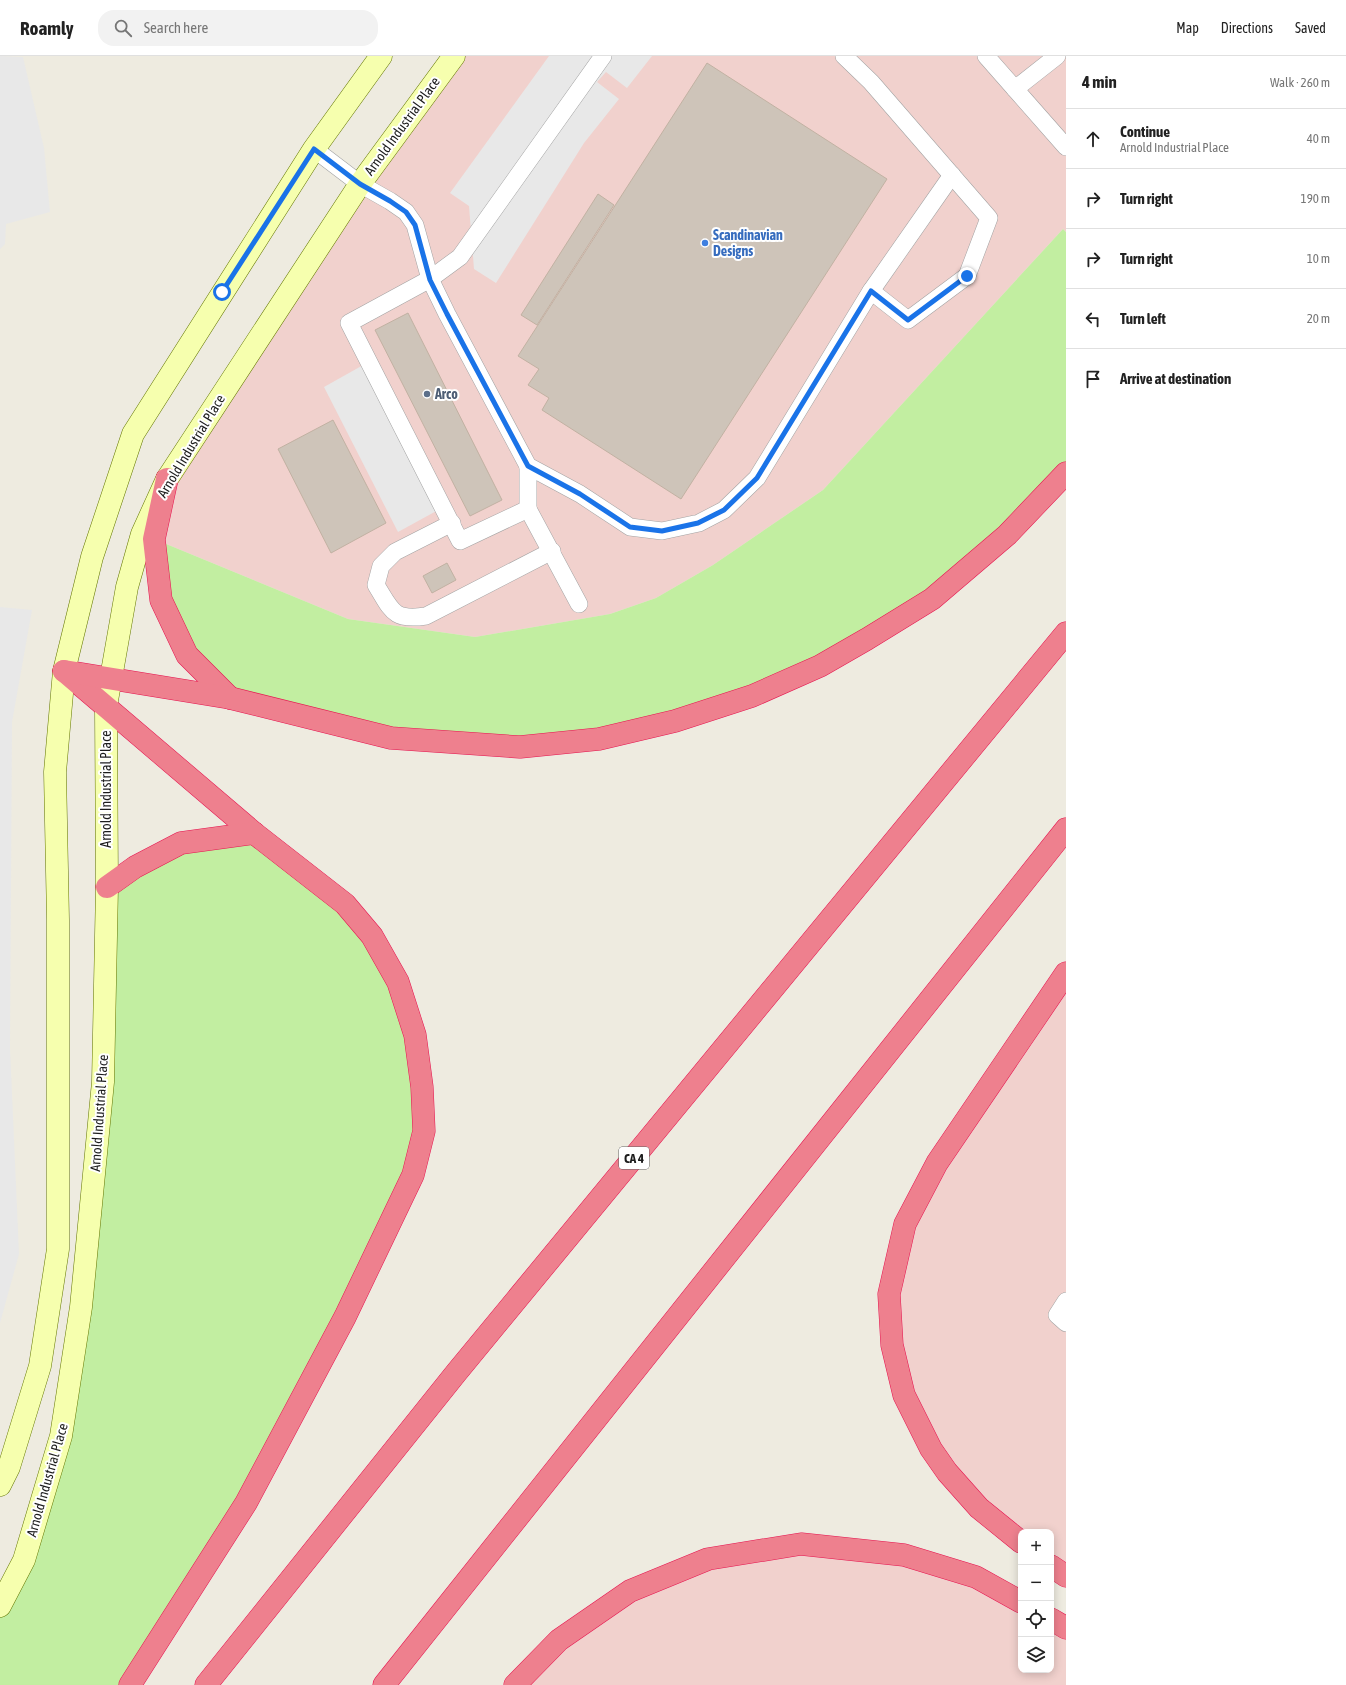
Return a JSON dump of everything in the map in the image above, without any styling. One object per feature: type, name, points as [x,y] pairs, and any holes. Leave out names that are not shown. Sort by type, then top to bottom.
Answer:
[{"type":"highway","points":[[64,671],[230,698],[391,738],[520,747],[599,739],[675,721],[752,696],[820,666],[932,599],[1007,535],[1066,473]]},
{"type":"highway","points":[[167,479],[154,539],[161,600],[187,655],[230,698]]},
{"type":"highway","name":"CA 4","points":[[206,1685],[456,1373],[1066,633]]},
{"type":"highway","points":[[64,671],[254,833],[345,904],[372,936],[398,982],[415,1035],[422,1087],[424,1131],[413,1175],[330,1344],[246,1503],[130,1685]]},
{"type":"highway","points":[[384,1685],[1066,830]]},
{"type":"highway","points":[[107,887],[135,868],[181,843],[254,833]]},
{"type":"highway","points":[[1018,1540],[979,1508],[947,1472],[931,1449],[904,1395],[892,1345],[889,1294],[905,1224],[937,1163],[1066,973]]},
{"type":"highway","points":[[515,1685],[559,1640],[630,1591],[708,1559],[801,1544],[904,1555],[976,1577],[1019,1601]]},
{"type":"highway","points":[[1054,1568],[1066,1576]]},
{"type":"highway","points":[[1054,1621],[1066,1628]]},
{"type":"street","points":[[0,1485],[9,1467],[40,1366],[58,1249],[58,920],[55,772],[64,671],[92,557],[133,434],[314,149],[381,56]]},
{"type":"street","name":"Arnold Industrial Place","points":[[0,1606],[24,1560],[61,1436],[80,1315],[103,1082],[107,887],[106,706],[112,679],[127,587],[142,534],[167,479],[360,184],[454,56]]},
{"type":"lane","points":[[528,509],[460,541],[349,324],[430,280],[460,256],[603,56]]},
{"type":"lane","points":[[844,56],[871,82],[989,218],[967,276],[908,320],[871,291]]},
{"type":"lane","points":[[986,56],[1066,147]]},
{"type":"lane","points":[[1016,89],[1057,56]]},
{"type":"lane","points":[[314,149],[360,184],[406,212],[415,225],[430,280],[528,466],[528,509],[552,551],[579,604]]},
{"type":"lane","points":[[528,466],[580,494],[630,527],[662,531],[698,523],[724,510],[757,478],[871,291],[952,175]]},
{"type":"lane","points":[[452,523],[395,552],[380,566],[376,585],[392,611],[408,618],[426,616],[552,551]]},
{"type":"lane","points":[[1066,1301],[1057,1314],[1066,1323]]},
{"type":"shaded area","points":[[0,56],[23,57],[44,148],[50,212],[6,224],[5,244],[0,249]]},
{"type":"shaded area","points":[[454,56],[1066,56],[1066,232],[1063,229],[823,490],[713,565],[656,598],[610,614],[475,637],[348,619],[154,539],[167,479]]},
{"type":"shaded area","points":[[549,56],[652,56],[627,88],[606,72],[597,82],[619,99],[584,143],[496,283],[474,269],[469,206],[450,193]]},
{"type":"shaded area","points":[[365,364],[440,509],[398,532],[324,387]]},
{"type":"shaded area","points":[[0,607],[32,610],[12,722],[10,1048],[19,1254],[0,1323]]},
{"type":"shaded area","points":[[1066,975],[1066,1576],[1054,1568],[1054,1529],[1018,1530],[947,1472],[892,1345],[905,1224]]},
{"type":"shaded area","points":[[801,1544],[904,1555],[1018,1601],[1018,1673],[1054,1673],[1054,1621],[1066,1628],[1066,1685],[515,1685],[630,1591]]},
{"type":"green space","points":[[1063,229],[1066,232],[1066,473],[1007,535],[820,666],[599,739],[391,738],[230,698],[187,655],[154,539],[348,619],[475,637],[610,614],[656,598],[713,565],[823,490]]},
{"type":"green space","points":[[254,833],[345,904],[398,982],[424,1131],[345,1317],[130,1685],[0,1685],[0,1606],[24,1560],[81,1307],[107,887],[135,867]]},
{"type":"building","points":[[707,63],[887,179],[681,499],[542,410],[549,398],[528,385],[539,369],[518,356]]},
{"type":"building","points":[[598,194],[614,205],[537,325],[521,315]]},
{"type":"building","points":[[408,313],[502,500],[470,516],[375,330]]},
{"type":"building","points":[[333,420],[386,523],[331,553],[278,449]]},
{"type":"building","points":[[447,563],[456,580],[432,593],[423,576]]},
{"type":"place","name":"Scandinavian Designs","points":[[705,243]]},
{"type":"place","name":"Arco","points":[[427,394]]},
{"type":"route","points":[[222,292],[314,149],[360,184],[406,212],[415,225],[430,280],[528,466],[580,494],[630,527],[662,531],[698,523],[724,510],[757,478],[871,291],[908,320],[967,276]]}]
